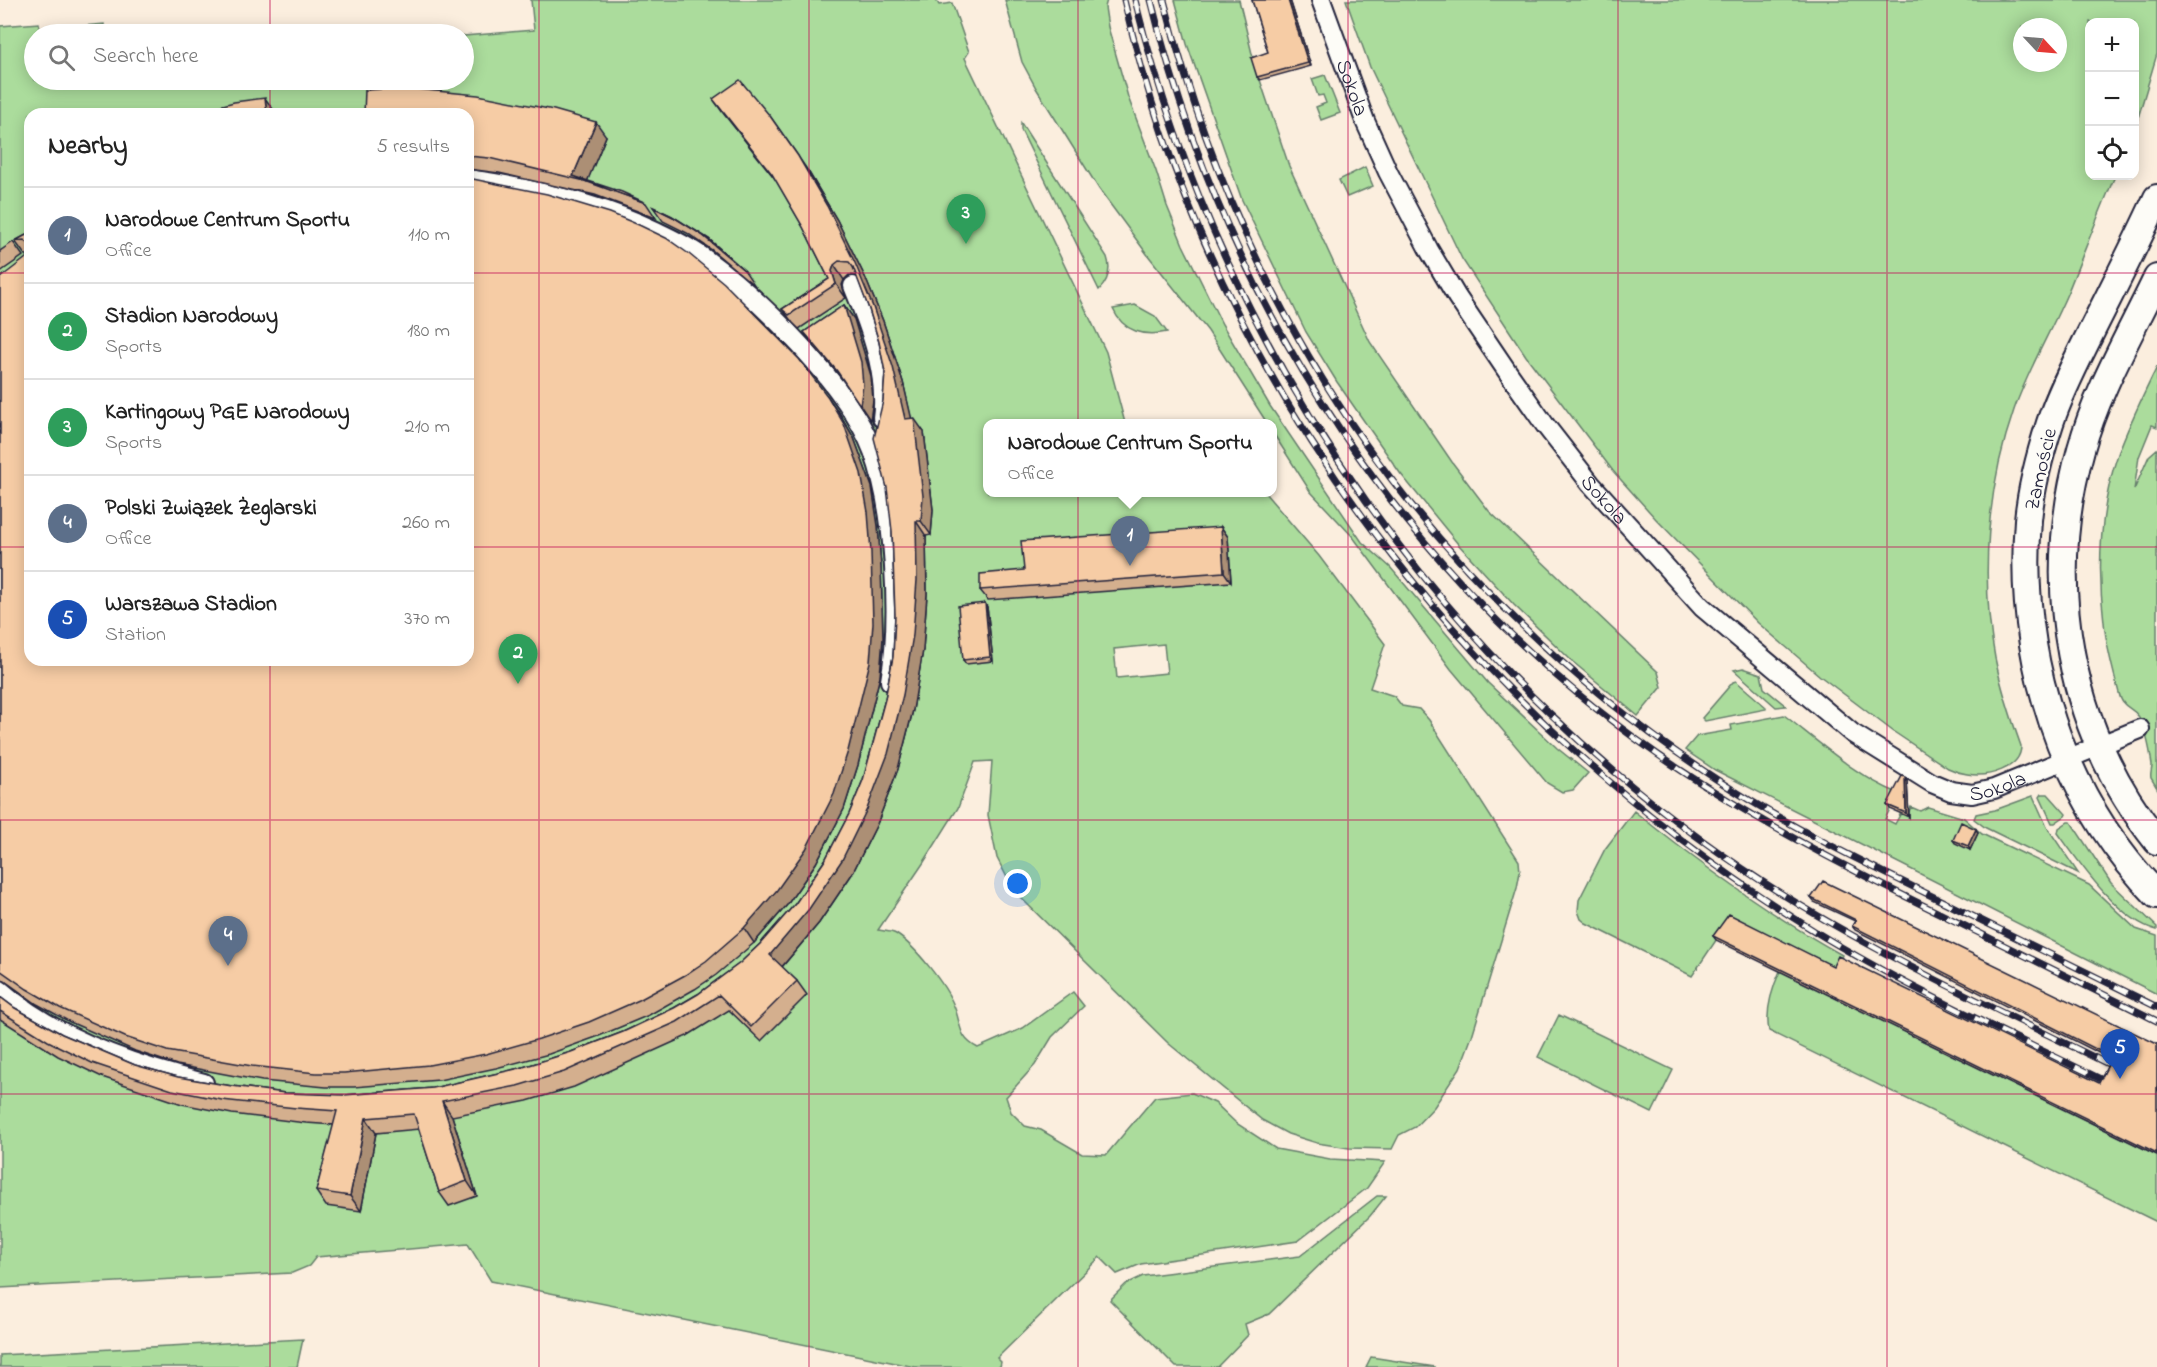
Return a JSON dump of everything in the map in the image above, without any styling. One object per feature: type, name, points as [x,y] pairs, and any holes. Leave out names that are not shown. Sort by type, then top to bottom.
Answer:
[{"type":"street","name":"Sokola","points":[[1321,0],[1340,56],[1374,141],[1429,250],[1456,297],[1545,425],[1591,484],[1702,607],[1852,733],[1932,783],[1951,791],[1971,794],[1984,792],[2140,729]]},
{"type":"street","points":[[474,180],[502,184],[604,210],[655,231],[702,257],[744,292],[818,366],[852,409],[873,451],[886,506],[894,567],[892,669],[887,701]]},
{"type":"street","name":"Zamoście","points":[[2066,759],[2049,717],[2033,649],[2026,573],[2028,519],[2037,471],[2051,421],[2074,366],[2157,198]]},
{"type":"street","name":"Zamoście","points":[[2099,745],[2081,696],[2066,625],[2065,550],[2068,515],[2081,447],[2099,399],[2157,278]]},
{"type":"street","points":[[842,314],[857,294],[872,339],[885,398],[873,451]]},
{"type":"street","points":[[797,344],[815,332]]},
{"type":"street","points":[[2099,745],[2115,778],[2141,821],[2157,841]]},
{"type":"street","points":[[2066,759],[2083,794],[2111,839],[2157,895]]},
{"type":"street","points":[[0,990],[12,1001],[62,1032],[157,1071],[221,1086]]},
{"type":"green space","points":[[531,0],[936,0],[939,5],[952,3],[969,52],[965,58],[1106,352],[1124,419],[983,419],[983,497],[1268,497],[1319,556],[1385,644],[1370,688],[1394,696],[1402,706],[1419,709],[1429,720],[1519,861],[1520,872],[1472,1036],[1460,1068],[1434,1107],[1415,1127],[1399,1135],[1392,1149],[1349,1148],[1317,1143],[1288,1134],[1262,1120],[1168,1043],[1014,891],[997,858],[988,815],[992,761],[975,762],[958,808],[878,930],[896,934],[921,957],[950,997],[963,1035],[978,1048],[1023,1028],[1073,992],[1084,1006],[1052,1037],[1035,1065],[1006,1097],[1011,1112],[1025,1126],[1041,1130],[1082,1154],[1106,1155],[1155,1097],[1192,1093],[1215,1103],[1236,1123],[1276,1149],[1330,1159],[1385,1162],[1367,1188],[1298,1241],[1141,1264],[1117,1274],[1100,1257],[997,1358],[1001,1362],[1000,1367],[915,1367],[491,1281],[468,1244],[316,1257],[309,1266],[292,1273],[0,1288],[0,26],[24,24],[24,90],[474,90],[474,35],[534,30]],"holes":[[[1164,644],[1167,673],[1117,678],[1114,649]]]},
{"type":"green space","points":[[1005,0],[1107,0],[1105,7],[1108,27],[1128,97],[1167,206],[1183,245],[1222,324],[1270,406],[1362,542],[1390,567],[1488,683],[1557,748],[1588,773],[1573,790],[1562,792],[1547,783],[1451,669],[1353,537],[1310,491],[1277,439],[1277,419],[1264,419],[1208,331],[1099,189],[1022,62]]},
{"type":"green space","points":[[1175,0],[1239,0],[1254,62],[1289,166],[1370,342],[1452,462],[1489,511],[1658,672],[1662,687],[1638,716],[1573,662],[1514,605],[1458,544],[1400,473],[1337,382],[1306,332],[1242,200],[1187,44]]},
{"type":"green space","points":[[1346,0],[2157,0],[2157,54],[2139,115],[2139,18],[2085,18],[2085,180],[2113,180],[2067,294],[2032,366],[2014,410],[1992,501],[1987,565],[1990,627],[2000,680],[2021,746],[2020,754],[2015,761],[2002,770],[1984,775],[1962,773],[1948,768],[1894,732],[1820,676],[1758,623],[1656,519],[1613,471],[1526,356],[1462,259],[1370,67]]},
{"type":"green space","points":[[1325,75],[1340,113],[1321,120],[1316,107],[1326,103],[1323,95],[1318,96],[1312,79]]},
{"type":"green space","points":[[1021,123],[1107,257],[1108,274],[1099,290],[1021,130]]},
{"type":"green space","points":[[1365,167],[1373,186],[1347,197],[1339,180]]},
{"type":"green space","points":[[1135,305],[1155,316],[1167,332],[1151,334],[1136,331],[1123,323],[1113,309]]},
{"type":"green space","points":[[2157,367],[2157,427],[2152,425],[2139,457],[2134,490],[2149,456],[2157,449],[2157,788],[2151,778],[2152,765],[2144,728],[2139,717],[2125,705],[2121,698],[2112,667],[2104,622],[2101,559],[2104,516],[2112,474],[2136,410]]},
{"type":"green space","points":[[1743,668],[1761,674],[1764,688],[1786,706],[1776,707],[1734,670]]},
{"type":"green space","points":[[1736,681],[1766,709],[1705,721],[1702,718]]},
{"type":"green space","points":[[1784,715],[1853,768],[1898,793],[1885,819],[1895,824],[1901,813],[1907,816],[1911,807],[1920,811],[1928,807],[1964,818],[1982,834],[2089,885],[2136,929],[2157,936],[2157,994],[1715,770],[1685,750],[1697,736],[1732,730],[1731,725]]},
{"type":"green space","points":[[2042,794],[2048,794],[2066,814],[2065,816],[2052,823],[2040,797]]},
{"type":"green space","points":[[2033,796],[2047,827],[2078,873],[1986,828],[1974,819],[1976,814],[1995,810]]},
{"type":"green space","points":[[1634,811],[1735,888],[1842,955],[1836,969],[1731,918],[1692,976],[1586,923],[1581,919],[1578,911],[1579,900],[1605,849]]},
{"type":"green space","points":[[2071,822],[2111,883],[2157,927],[2157,930],[2128,915],[2089,875],[2058,833],[2059,828]]},
{"type":"green space","points":[[1780,971],[2157,1155],[2157,1222],[1769,1031],[1770,1000]]},
{"type":"green space","points":[[1559,1015],[1673,1070],[1652,1113],[1538,1057]]},
{"type":"green space","points":[[1377,1196],[1386,1196],[1370,1216],[1269,1314],[1245,1324],[1248,1335],[1217,1367],[1176,1367],[1110,1300],[1126,1284],[1143,1276],[1300,1256]]},
{"type":"green space","points":[[303,1339],[297,1367],[0,1367],[0,1355]]},
{"type":"green space","points":[[1371,1357],[1435,1367],[1366,1367]]},
{"type":"building","points":[[1252,0],[1288,0],[1308,63],[1257,77],[1251,58],[1268,52]]},
{"type":"building","points":[[740,80],[770,116],[798,156],[827,206],[855,263],[873,307],[893,367],[905,419],[914,418],[923,496],[921,521],[916,521],[917,580],[913,635],[903,695],[888,754],[867,809],[842,860],[809,909],[770,955],[797,981],[751,1027],[719,995],[677,1022],[564,1072],[517,1086],[442,1101],[467,1181],[439,1192],[414,1114],[366,1118],[350,1196],[316,1191],[337,1111],[222,1100],[172,1090],[92,1063],[48,1041],[0,1011],[0,997],[62,1034],[135,1065],[178,1077],[285,1093],[344,1095],[433,1088],[520,1068],[571,1052],[623,1032],[674,1008],[698,994],[740,963],[795,904],[825,860],[849,814],[863,780],[885,699],[893,657],[895,615],[892,531],[887,488],[874,438],[883,401],[885,372],[869,309],[849,262],[839,261],[834,265],[832,271],[836,284],[789,315],[782,309],[829,279],[803,227],[772,174],[713,99]]},
{"type":"building","points":[[365,90],[426,90],[478,95],[554,110],[596,122],[573,176],[622,192],[646,203],[585,181],[489,158],[474,157],[474,108],[364,108]]},
{"type":"building","points":[[265,98],[266,108],[212,108],[234,102]]},
{"type":"building","points":[[474,179],[547,194],[610,213],[666,238],[689,254],[724,283],[799,359],[828,397],[844,424],[861,473],[868,512],[873,623],[870,662],[848,751],[834,794],[806,849],[777,890],[744,928],[706,961],[639,1000],[589,1022],[539,1039],[486,1054],[429,1065],[344,1073],[316,1073],[252,1066],[167,1051],[125,1037],[60,1008],[0,970],[0,278],[24,260],[24,666],[474,666]]},
{"type":"building","points":[[683,223],[709,239],[745,271],[702,235]]},
{"type":"building","points":[[844,305],[861,362],[863,385],[860,405],[837,371],[804,332]]},
{"type":"building","points":[[1221,527],[1224,572],[980,590],[980,574],[1024,570],[1021,541]]},
{"type":"building","points":[[985,603],[990,657],[963,660],[958,606]]},
{"type":"building","points":[[1902,776],[1905,777],[1906,813],[1887,805]]},
{"type":"building","points":[[1961,822],[1976,829],[1968,846],[1953,840]]},
{"type":"building","points":[[1823,881],[2157,1044],[2157,1153],[1713,936],[1729,914],[1833,966],[1838,956],[2099,1083],[2112,1057],[1852,926],[1856,920],[1811,898]]},
{"type":"railway","points":[[1124,0],[1166,145],[1223,282],[1293,412],[1376,535],[1471,648],[1577,753],[1692,848],[1852,954],[1927,994],[2117,1087]]},
{"type":"railway","points":[[1135,0],[1175,133],[1227,261],[1291,384],[1366,500],[1451,609],[1546,710],[1650,801],[1763,882],[1858,939],[1907,965],[2157,1088]]},
{"type":"railway","points":[[1151,0],[1185,115],[1228,226],[1281,333],[1343,434],[1414,529],[1494,617],[1582,698],[1679,769],[1742,809],[1874,881],[2157,1021]]},
{"type":"railway","points":[[1164,0],[1200,120],[1245,234],[1300,342],[1365,443],[1438,537],[1522,625],[1614,706],[1743,796],[1853,857],[2157,1007]]},
{"type":"place","name":"Kartingowy PGE Narodowy","points":[[966,244]]},
{"type":"place","name":"Narodowe Centrum Sportu","points":[[1130,566]]},
{"type":"place","name":"Stadion Narodowy","points":[[518,684]]},
{"type":"place","name":"Polski Związek Żeglarski","points":[[228,966]]},
{"type":"place","name":"Warszawa Stadion","points":[[2120,1079]]}]
